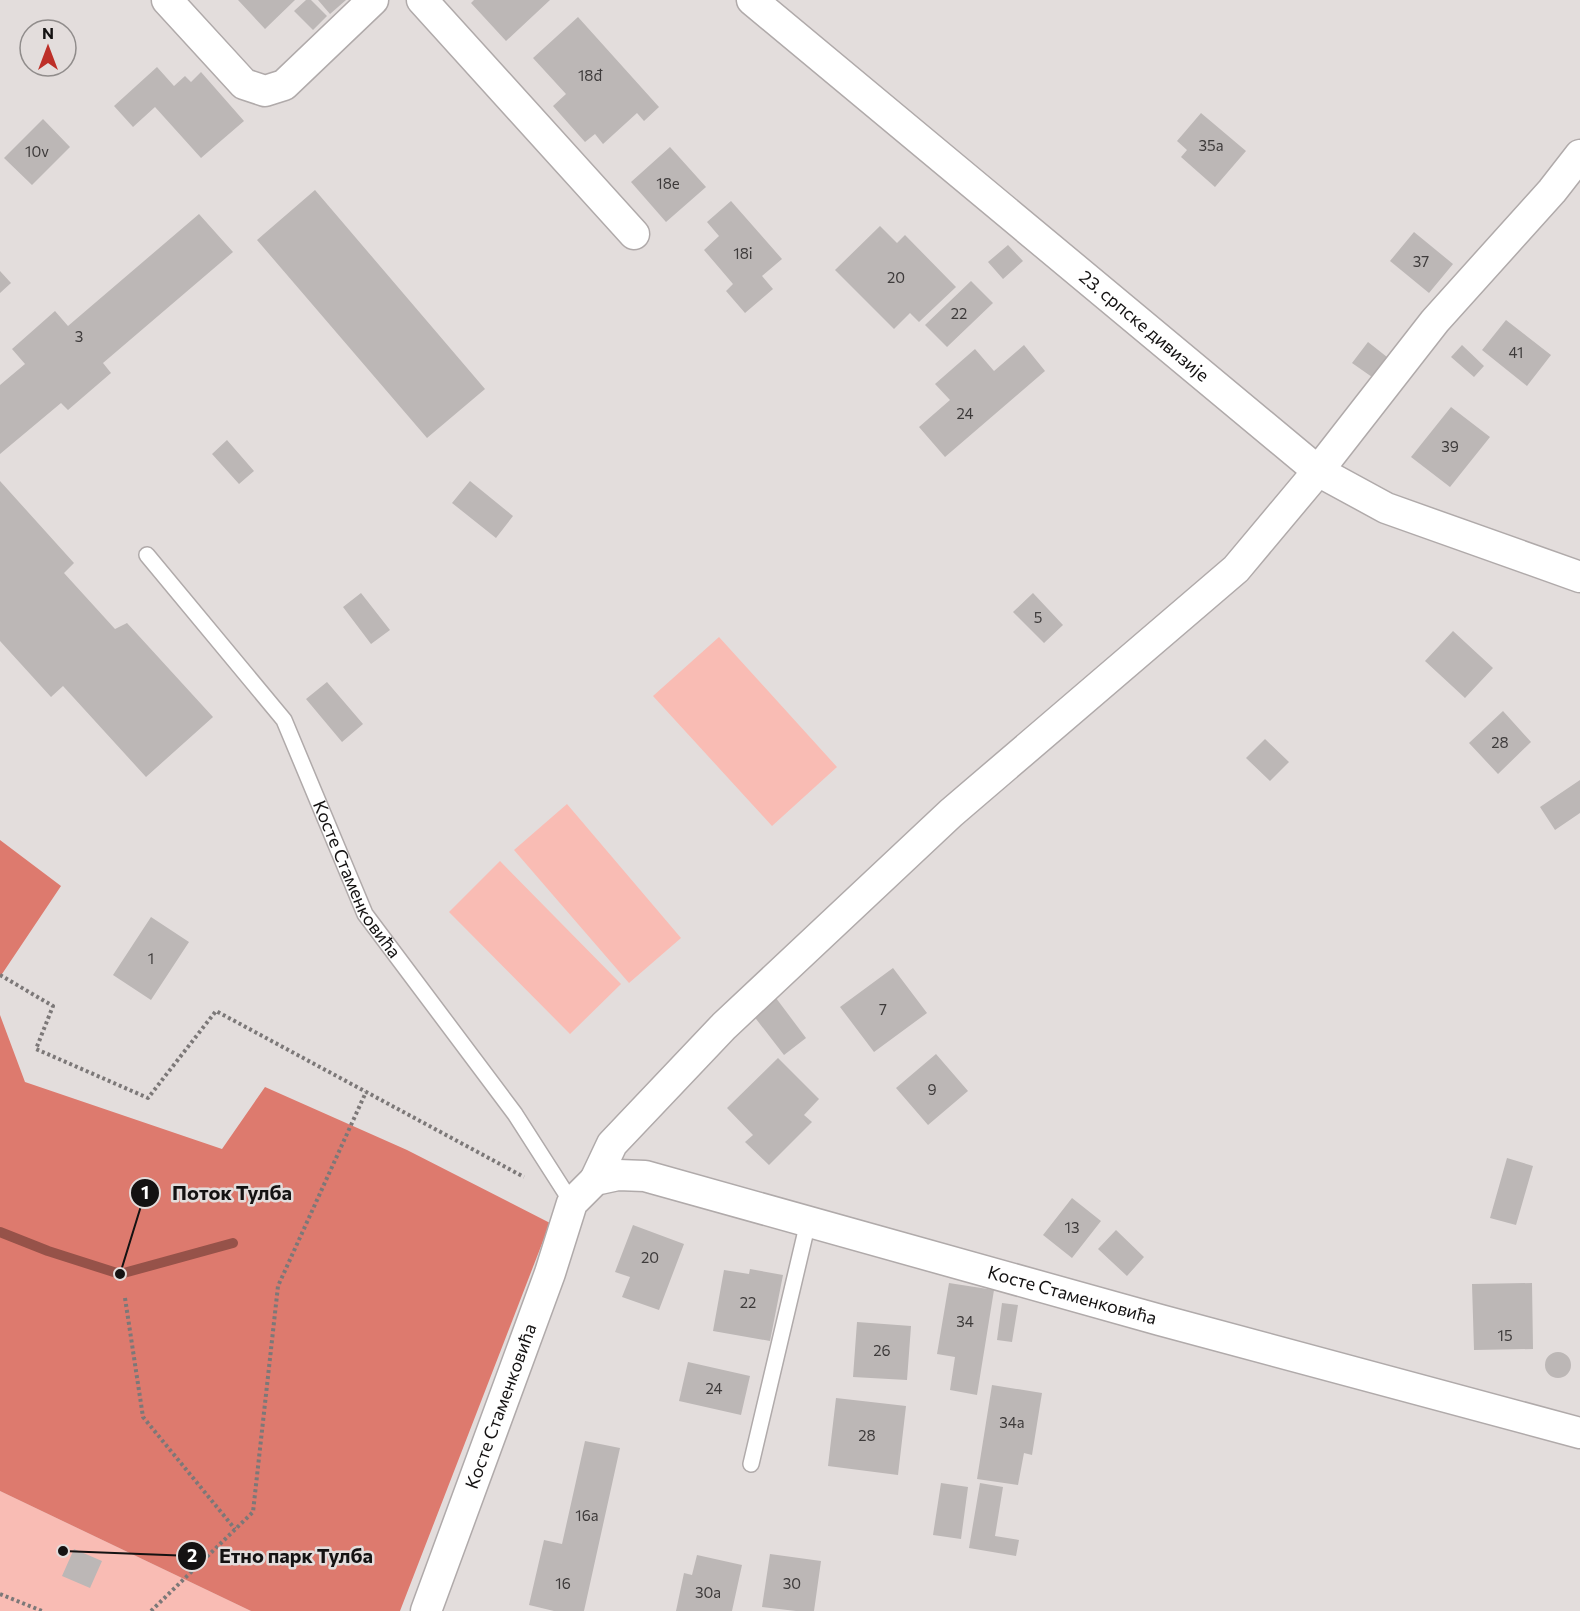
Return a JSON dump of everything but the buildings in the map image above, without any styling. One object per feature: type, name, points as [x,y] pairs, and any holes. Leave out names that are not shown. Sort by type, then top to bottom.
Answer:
[{"type":"street","points":[[167,0],[243,84],[265,91],[284,85],[372,0]]},
{"type":"street","points":[[422,0],[634,234]]},
{"type":"street","name":"23. српске дивизије","points":[[752,0],[1318,471],[1386,508],[1580,577]]},
{"type":"street","points":[[595,1180],[612,1144],[724,1026],[951,813],[1236,569],[1318,471],[1435,321],[1551,191],[1580,155]]},
{"type":"street","name":"Косте Стаменковића","points":[[426,1611],[550,1273],[572,1203],[595,1180],[618,1175],[645,1176],[1171,1323],[1580,1433]]},
{"type":"lane","name":"Косте Стаменковића","points":[[147,555],[284,720],[365,914],[515,1114],[572,1203]]},
{"type":"lane","points":[[751,1464],[808,1222]]},
{"type":"path","points":[[0,975],[53,1006],[36,1049],[148,1098],[216,1011],[572,1203]]},
{"type":"path","points":[[151,1611],[253,1512],[278,1286],[366,1092]]},
{"type":"path","points":[[125,1298],[143,1417],[235,1529]]},
{"type":"path","points":[[0,1594],[42,1611]]},
{"type":"shaded area","points":[[719,637],[837,767],[772,826],[653,696]]},
{"type":"shaded area","points":[[567,804],[681,938],[629,983],[514,850]]},
{"type":"shaded area","points":[[0,840],[61,886],[0,977]]},
{"type":"shaded area","points":[[500,861],[621,984],[570,1034],[449,912]]},
{"type":"shaded area","points":[[0,1015],[25,1082],[222,1149],[265,1087],[407,1150],[550,1223],[400,1611],[251,1611],[0,1491]]},
{"type":"shaded area","points":[[0,1491],[251,1611],[0,1611]]},
{"type":"waterway","points":[[0,1232],[48,1251],[120,1274],[233,1243]]},
{"type":"place","name":"Поток Тулба","points":[[120,1274]]},
{"type":"place","name":"Етно парк Тулба","points":[[63,1551]]}]
